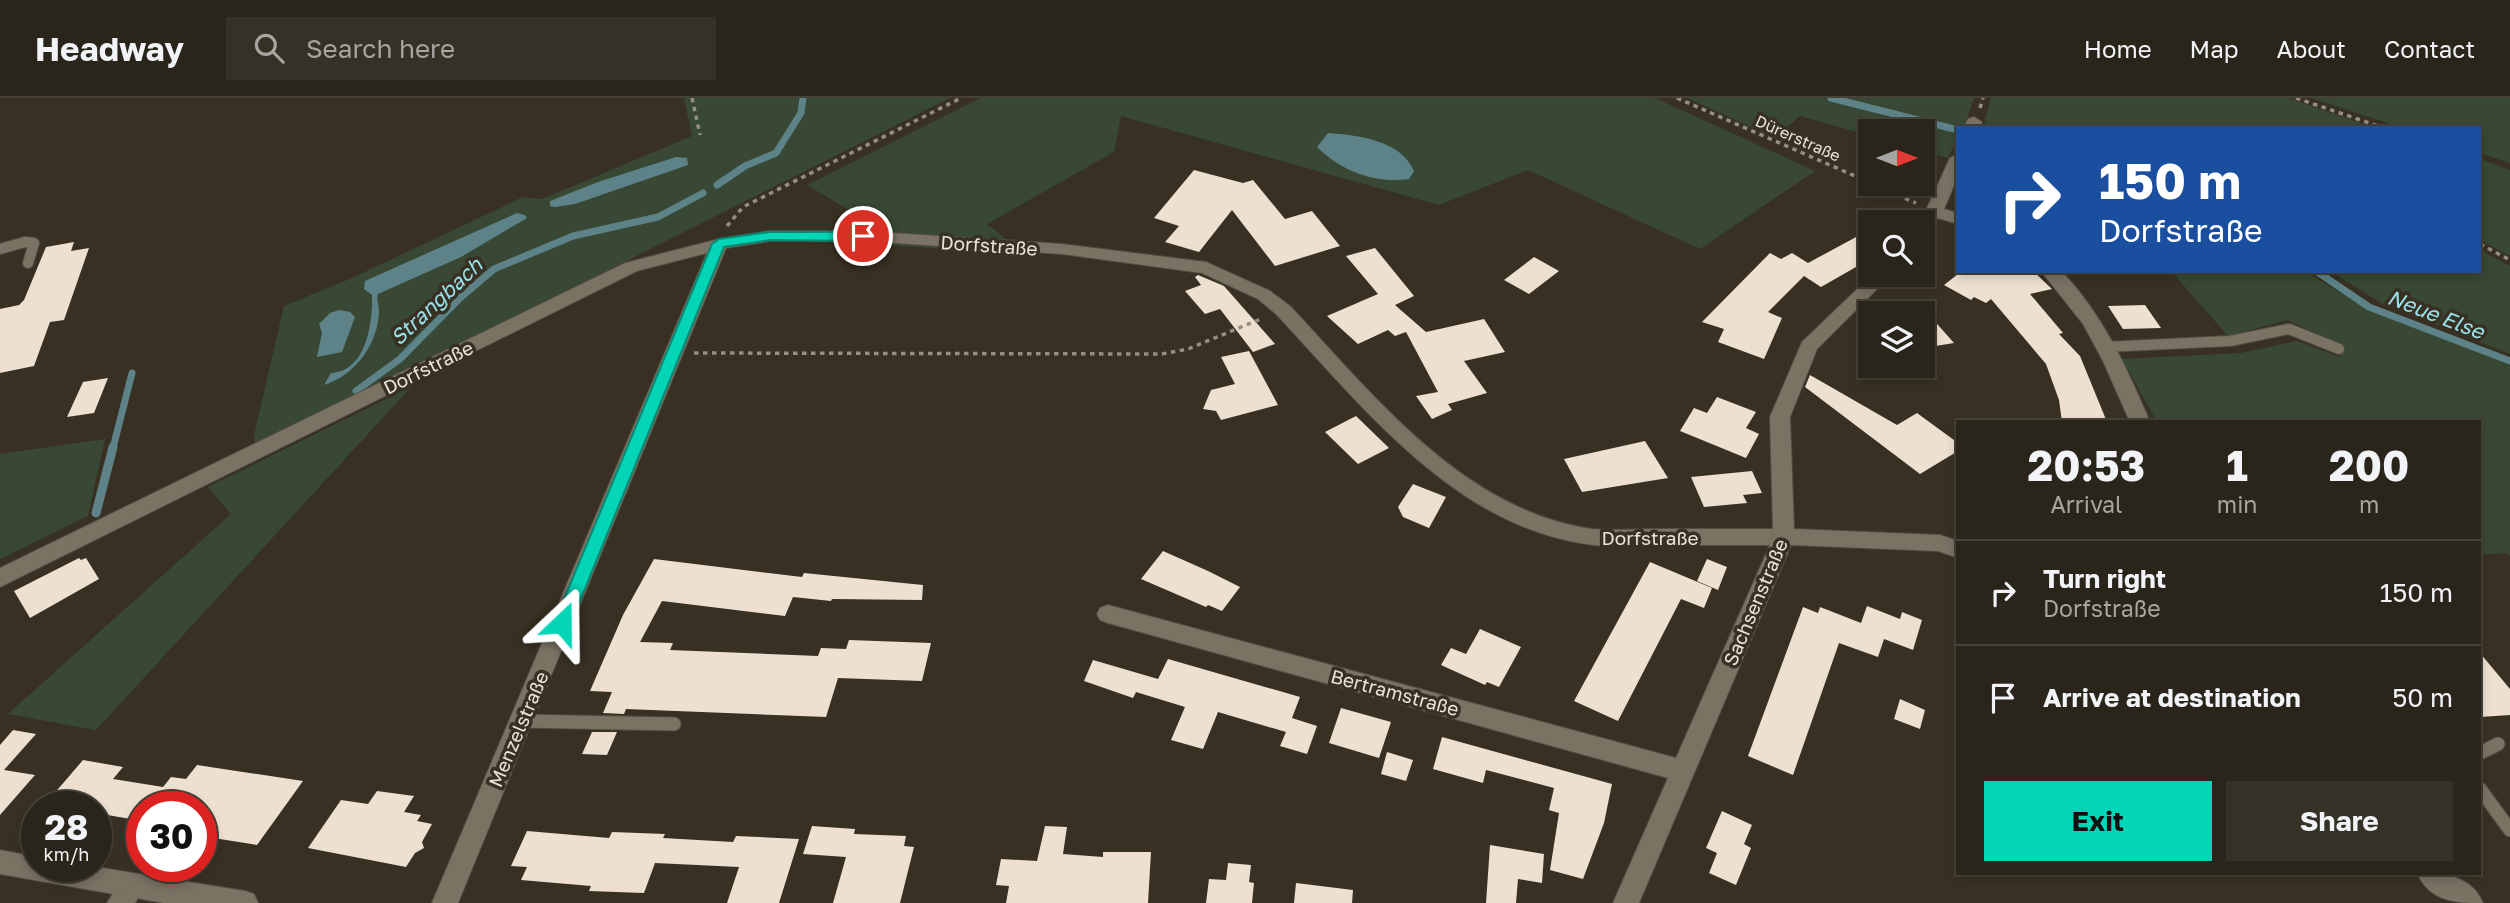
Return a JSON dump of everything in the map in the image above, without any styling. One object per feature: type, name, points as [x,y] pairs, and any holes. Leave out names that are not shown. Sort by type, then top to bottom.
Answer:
[{"type":"street","points":[[1933,210],[1956,162]]},
{"type":"street","points":[[1935,218],[1956,219]]},
{"type":"street","name":"Dorfstraße","points":[[0,578],[631,267],[719,244],[770,236],[863,236],[1062,249],[1206,268],[1265,295],[1283,310],[1395,429],[1429,459],[1479,495],[1532,522],[1593,537],[1784,537],[1940,543],[1956,549]]},
{"type":"street","name":"Menzelstraße","points":[[445,903],[676,353],[719,244]]},
{"type":"street","points":[[2052,273],[2066,286],[2104,347],[2139,420]]},
{"type":"street","name":"Sachsenstraße","points":[[1626,903],[1784,537],[1780,417],[1810,345],[1870,287]]},
{"type":"street","name":"Bertramstraße","points":[[1108,614],[1683,771]]},
{"type":"street","points":[[0,862],[126,895],[245,903]]},
{"type":"street","points":[[2433,875],[2470,903]]},
{"type":"lane","points":[[0,248],[25,242],[34,243],[28,263]]},
{"type":"lane","points":[[2104,347],[2219,342],[2290,329],[2339,349]]},
{"type":"lane","points":[[521,721],[674,724]]},
{"type":"lane","points":[[2481,752],[2498,744]]},
{"type":"lane","points":[[2481,790],[2510,830]]},
{"type":"path","points":[[692,98],[700,135]]},
{"type":"path","points":[[719,244],[730,219],[743,207],[961,98]]},
{"type":"path","name":"Dürerstraße","points":[[1677,98],[1858,177]]},
{"type":"path","points":[[2296,98],[2378,126]]},
{"type":"path","name":"Dürerstraße","points":[[1893,196],[1916,210]]},
{"type":"path","points":[[2481,245],[2510,260]]},
{"type":"path","points":[[676,353],[1162,354],[1188,349],[1283,310]]},
{"type":"green space","points":[[684,98],[950,98],[255,448],[254,435],[284,306],[352,278],[523,197],[542,199],[692,136]]},
{"type":"green space","points":[[980,98],[1655,98],[1815,171],[1700,249],[1528,170],[1439,205],[1121,116],[1114,152],[987,224],[1026,255],[887,245],[874,225],[807,185]]},
{"type":"green space","points":[[1687,98],[1974,98],[1965,126],[1956,126],[1956,143],[1948,158],[1936,155],[1936,119],[1858,119],[1858,132],[1800,116],[1775,138]]},
{"type":"green space","points":[[1991,98],[2288,98],[2370,126],[1990,126],[1984,124]]},
{"type":"green space","points":[[2311,98],[2510,98],[2510,163],[2481,153],[2481,126],[2397,126]]},
{"type":"green space","points":[[2481,159],[2510,170],[2510,256],[2481,241]]},
{"type":"green space","points":[[2481,251],[2510,266],[2510,354],[2381,303],[2333,273],[2481,273]]},
{"type":"green space","points":[[2173,273],[2307,273],[2369,309],[2510,364],[2510,556],[2506,553],[2481,555],[2481,420],[2156,420],[2122,359],[2241,353],[2297,341],[2340,357],[2346,348],[2287,320],[2228,336]]},
{"type":"green space","points":[[412,386],[96,730],[8,714],[231,514],[208,487]]},
{"type":"green space","points":[[105,439],[88,516],[0,559],[0,454]]},
{"type":"water","points":[[1328,133],[1352,135],[1389,146],[1408,161],[1414,171],[1409,179],[1396,180],[1359,174],[1337,163],[1317,147]]},
{"type":"water","points":[[676,157],[687,158],[688,165],[575,204],[550,206],[550,201],[598,182]]},
{"type":"water","points":[[517,213],[527,218],[461,257],[378,294],[378,323],[370,346],[355,366],[335,381],[324,385],[331,373],[343,371],[352,364],[365,344],[371,319],[372,295],[364,289],[365,281]]},
{"type":"water","points":[[339,310],[350,312],[355,317],[342,352],[317,357],[322,333],[319,324],[330,313]]},
{"type":"building","points":[[1194,170],[1243,183],[1253,180],[1285,219],[1312,211],[1340,246],[1275,266],[1232,210],[1199,252],[1165,242],[1179,226],[1154,218]]},
{"type":"building","points":[[1858,236],[1858,266],[1821,287],[1804,276],[1768,312],[1782,318],[1764,359],[1718,342],[1724,329],[1702,322],[1770,253],[1781,259],[1792,253],[1808,263]]},
{"type":"building","points":[[74,242],[71,251],[89,248],[64,320],[50,322],[34,366],[0,373],[0,309],[19,305],[24,300],[46,247]]},
{"type":"building","points":[[1375,248],[1414,296],[1395,305],[1426,332],[1484,319],[1505,352],[1464,361],[1487,393],[1448,404],[1452,410],[1432,419],[1416,396],[1438,392],[1406,332],[1395,336],[1388,330],[1358,344],[1327,316],[1378,294],[1346,256]]},
{"type":"building","points":[[1534,257],[1559,271],[1529,294],[1504,280]]},
{"type":"building","points":[[1959,273],[2035,273],[2052,289],[2030,294],[2063,333],[2059,334],[2080,356],[2106,420],[2062,420],[2059,400],[2046,364],[1991,299],[1986,303],[1974,297],[1971,300],[1944,285]]},
{"type":"building","points":[[1198,275],[1224,286],[1275,344],[1253,352],[1220,309],[1205,314],[1185,291],[1201,285],[1195,277]]},
{"type":"building","points":[[2145,305],[2161,328],[2123,329],[2108,306]]},
{"type":"building","points":[[1935,322],[1954,343],[1935,346]]},
{"type":"building","points":[[1249,351],[1278,405],[1221,420],[1216,411],[1203,409],[1211,390],[1235,384],[1221,357]]},
{"type":"building","points":[[1810,375],[1897,425],[1917,413],[1956,442],[1956,452],[1920,474],[1805,387]]},
{"type":"building","points":[[108,378],[94,413],[67,417],[83,382]]},
{"type":"building","points":[[1717,397],[1756,412],[1746,428],[1759,434],[1746,458],[1680,431],[1694,408],[1707,413]]},
{"type":"building","points":[[1356,416],[1389,448],[1358,464],[1325,432]]},
{"type":"building","points":[[1645,441],[1668,478],[1582,492],[1564,459]]},
{"type":"building","points":[[1752,471],[1762,493],[1743,495],[1747,503],[1704,507],[1691,477]]},
{"type":"building","points":[[1413,484],[1446,497],[1429,528],[1403,517],[1398,507]]},
{"type":"building","points":[[1163,551],[1240,587],[1222,611],[1208,605],[1206,607],[1141,579]]},
{"type":"building","points":[[79,558],[86,558],[99,579],[30,618],[14,591]]},
{"type":"building","points":[[654,559],[802,577],[804,573],[923,585],[922,600],[831,601],[793,597],[785,616],[662,601],[640,642],[673,643],[670,650],[818,656],[821,648],[846,649],[849,640],[931,643],[922,681],[838,678],[826,717],[626,709],[624,714],[603,713],[612,692],[590,691],[623,615]]},
{"type":"building","points":[[1707,559],[1727,567],[1718,590],[1697,581]]},
{"type":"building","points":[[1650,562],[1712,588],[1704,608],[1681,599],[1618,721],[1574,701]]},
{"type":"building","points":[[1867,606],[1900,619],[1902,612],[1922,620],[1913,650],[1884,639],[1878,657],[1839,643],[1793,775],[1748,756],[1803,607],[1818,613],[1820,607],[1861,623]]},
{"type":"building","points":[[1480,629],[1521,647],[1499,687],[1487,682],[1485,685],[1441,665],[1451,648],[1466,654]]},
{"type":"building","points":[[2481,654],[2510,689],[2510,715],[2481,717]]},
{"type":"building","points":[[1168,659],[1300,697],[1292,718],[1317,726],[1307,754],[1280,746],[1286,732],[1218,712],[1203,749],[1171,740],[1185,707],[1136,692],[1133,698],[1084,681],[1093,660],[1158,679]]},
{"type":"building","points":[[1900,699],[1925,710],[1920,729],[1894,719]]},
{"type":"building","points":[[1341,708],[1391,722],[1379,758],[1329,743]]},
{"type":"building","points":[[13,730],[36,734],[4,770],[35,775],[0,815],[0,745]]},
{"type":"building","points":[[592,732],[617,732],[607,755],[582,754]]},
{"type":"building","points":[[1442,737],[1612,784],[1604,823],[1583,879],[1550,870],[1559,813],[1549,810],[1554,788],[1486,770],[1483,783],[1433,769]]},
{"type":"building","points":[[1387,752],[1413,760],[1406,781],[1381,774]]},
{"type":"building","points":[[83,760],[123,767],[113,779],[163,787],[171,777],[186,779],[197,765],[303,781],[257,845],[217,839],[217,791],[126,791],[126,818],[112,816],[112,791],[56,791]]},
{"type":"building","points":[[377,791],[414,796],[404,812],[421,815],[417,821],[432,824],[422,842],[424,848],[415,853],[406,867],[308,848],[341,800],[368,804]]},
{"type":"building","points":[[1722,811],[1752,825],[1744,844],[1751,848],[1736,885],[1709,873],[1717,853],[1706,848]]},
{"type":"building","points":[[812,826],[855,829],[854,834],[906,836],[904,846],[914,847],[900,903],[833,903],[846,857],[803,854]]},
{"type":"building","points":[[1045,826],[1067,827],[1063,854],[1103,857],[1103,852],[1151,852],[1148,903],[1006,903],[1009,886],[996,885],[1001,859],[1037,861]]},
{"type":"building","points":[[527,831],[609,838],[612,832],[665,834],[663,838],[733,842],[736,836],[799,839],[779,903],[727,903],[739,867],[655,863],[644,893],[589,891],[591,886],[521,880],[527,867],[511,866]]},
{"type":"building","points":[[1490,845],[1544,854],[1542,883],[1518,879],[1516,903],[1486,903]]},
{"type":"building","points":[[1228,863],[1251,865],[1249,882],[1254,883],[1252,903],[1206,903],[1209,879],[1226,880]]},
{"type":"building","points":[[1296,883],[1353,890],[1352,903],[1294,903]]},
{"type":"waterway","points":[[717,185],[745,166],[776,153],[801,113],[803,98]]},
{"type":"waterway","name":"Neue Else","points":[[1831,98],[1956,129]]},
{"type":"waterway","name":"Strangbach","points":[[356,391],[400,359],[460,298],[494,269],[573,236],[658,217],[703,193]]},
{"type":"waterway","name":"Neue Else","points":[[2319,273],[2369,307],[2510,361]]},
{"type":"waterway","points":[[113,448],[132,373]]},
{"type":"waterway","points":[[96,513],[113,447]]},
{"type":"route","points":[[562,623],[719,244],[770,236],[863,236]]}]
